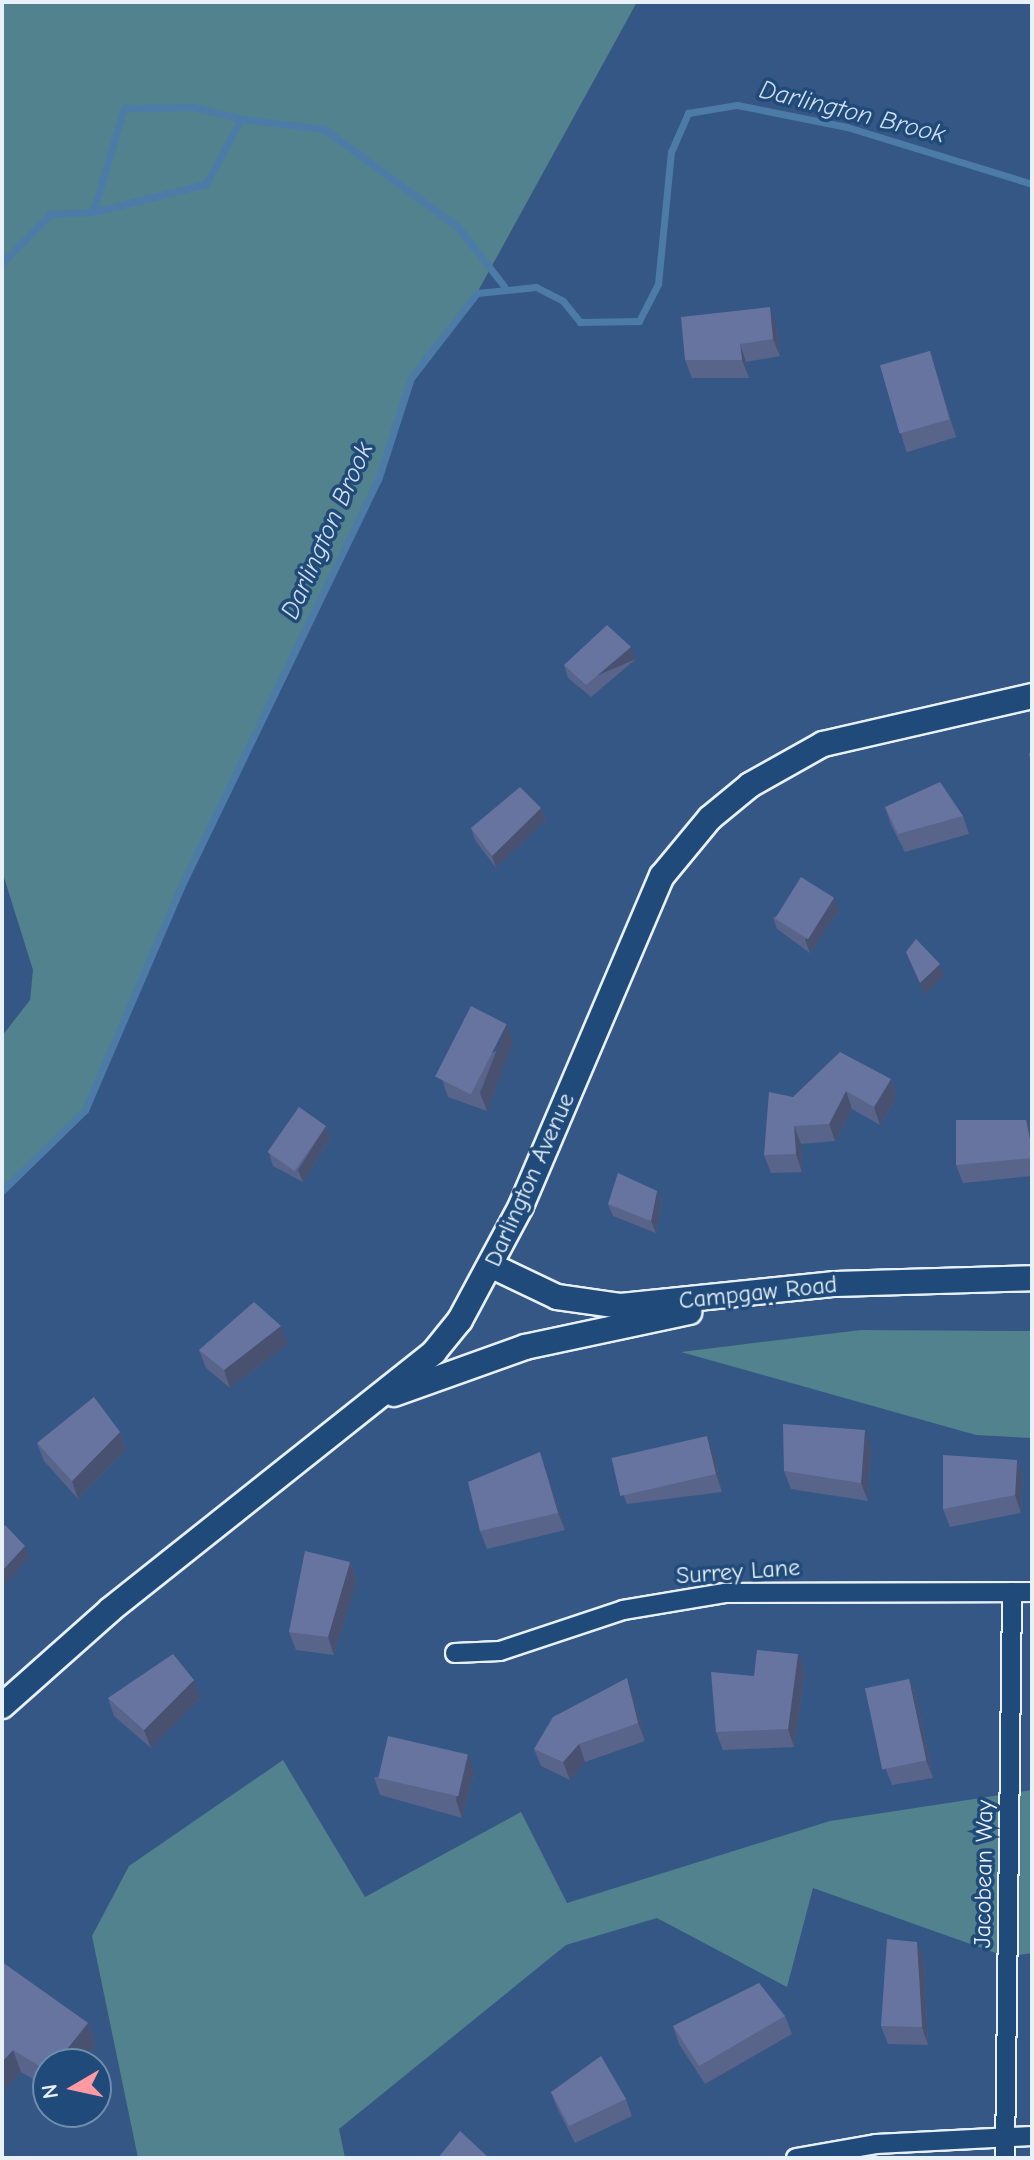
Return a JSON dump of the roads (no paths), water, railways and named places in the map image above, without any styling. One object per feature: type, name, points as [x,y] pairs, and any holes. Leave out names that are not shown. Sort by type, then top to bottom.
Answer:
[{"type":"main road","name":"Darlington Avenue","points":[[2,1706],[110,1610],[434,1352],[492,1266],[662,876],[692,836],[750,785],[823,744],[1032,696]]},
{"type":"main road","name":"Campgaw Road","points":[[492,1266],[586,1303],[759,1295],[835,1284],[1032,1278]]},
{"type":"main road","points":[[362,1408],[475,1361],[759,1295]]},
{"type":"street","name":"Jacobean Way","points":[[1005,2158],[1012,1592]]},
{"type":"street","name":"Surrey Lane","points":[[455,1653],[500,1651],[623,1610],[725,1593],[1032,1592]]},
{"type":"street","points":[[796,2158],[1005,2135],[1032,2136]]},
{"type":"waterway","name":"Darlington Brook","points":[[2,1191],[85,1110],[180,889],[378,480],[411,378],[477,293],[536,287],[563,301],[580,322],[639,321],[658,284],[671,152],[688,113],[737,105],[847,127],[1032,184]]},
{"type":"waterway","points":[[93,212],[124,108],[193,107],[241,119]]},
{"type":"waterway","points":[[2,263],[50,214],[93,212],[206,184],[241,119],[324,129],[458,227],[504,286]]}]
